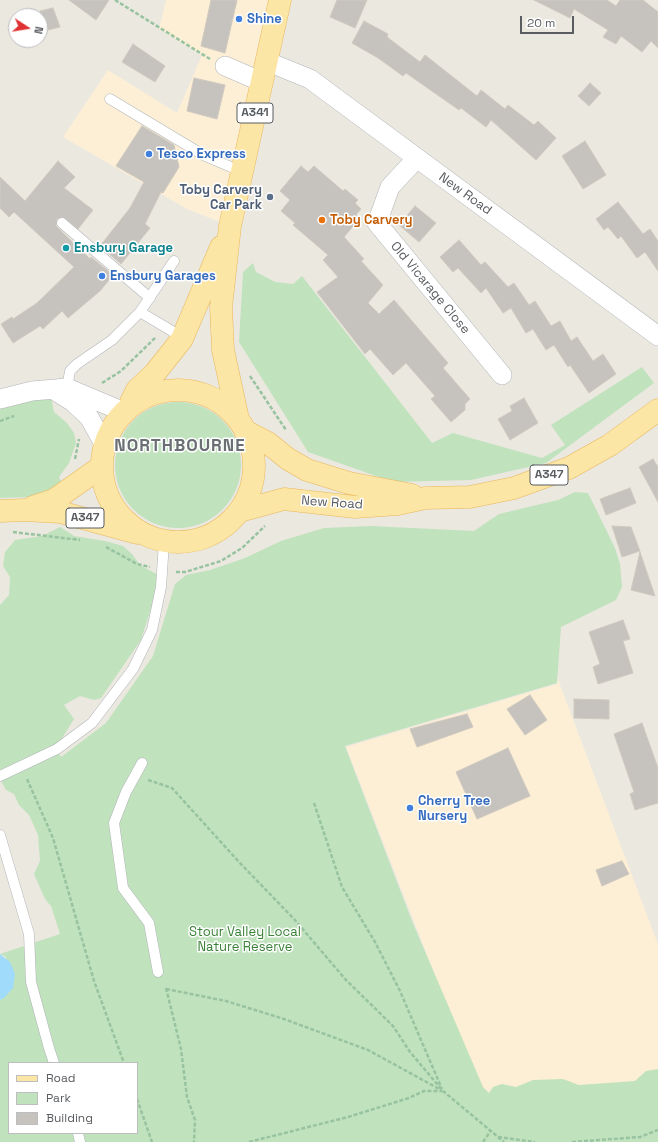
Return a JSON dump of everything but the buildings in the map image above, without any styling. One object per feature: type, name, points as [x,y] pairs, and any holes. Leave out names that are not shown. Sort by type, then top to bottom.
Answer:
[{"type":"main road","name":"A341","points":[[242,425],[223,350],[222,307],[230,226],[280,0]]},
{"type":"main road","name":"A341","points":[[126,410],[137,390],[155,373],[230,226]]},
{"type":"main road","points":[[177,390],[194,391],[211,397],[221,404],[242,425],[253,450],[254,472],[250,492],[240,511],[225,526],[206,537],[185,543],[164,542],[144,535],[126,523],[113,507],[104,488],[101,467],[104,444],[109,432],[126,410],[143,398],[160,392],[177,390]]},
{"type":"main road","name":"New Road","points":[[240,511],[274,501],[284,500],[355,507],[398,504],[425,498],[470,497],[514,488],[569,468],[610,445],[658,410]]},
{"type":"main road","name":"New Road","points":[[242,425],[288,459],[307,470],[349,483],[425,498]]},
{"type":"main road","name":"A347","points":[[24,510],[54,500],[101,467]]},
{"type":"main road","name":"A347","points":[[0,511],[24,510],[60,512],[144,535]]},
{"type":"street","name":"New Road","points":[[225,66],[310,79],[658,336]]},
{"type":"street","name":"Old Vicarage Close","points":[[417,158],[390,187],[377,223],[502,375]]},
{"type":"street","points":[[59,388],[89,417],[104,444]]},
{"type":"street","points":[[0,400],[32,390],[59,388],[85,395],[126,410]]},
{"type":"lane","points":[[110,99],[206,156],[243,172]]},
{"type":"lane","points":[[62,223],[150,298]]},
{"type":"lane","points":[[59,388],[74,367],[112,340],[140,312],[174,261]]},
{"type":"lane","points":[[140,312],[174,334]]},
{"type":"lane","points":[[0,776],[57,749],[92,723],[133,669],[152,630],[164,571],[164,542]]},
{"type":"lane","points":[[142,763],[126,792],[114,823],[123,888],[149,923],[158,972]]},
{"type":"lane","points":[[0,835],[29,934],[31,982],[54,1062]]},
{"type":"path","points":[[115,0],[202,55],[225,66]]},
{"type":"path","points":[[85,395],[89,390],[121,371],[174,334]]},
{"type":"path","points":[[245,369],[288,432]]},
{"type":"path","points":[[0,421],[19,415]]},
{"type":"path","points":[[72,465],[76,459],[79,439],[77,432]]},
{"type":"path","points":[[102,545],[119,552],[137,564],[164,571],[185,572],[221,562],[242,548],[272,519],[274,501]]},
{"type":"path","points":[[8,532],[82,540]]},
{"type":"path","points":[[135,775],[172,788],[178,793],[239,862],[294,919],[346,980],[393,1026],[410,1052],[443,1091],[490,1132],[504,1142]]},
{"type":"path","points":[[26,778],[53,838],[94,981],[124,1062]]},
{"type":"path","points":[[314,803],[342,887],[375,942],[400,991],[443,1091]]},
{"type":"path","points":[[194,1142],[195,1120],[187,1097],[181,1049],[166,989],[258,1010],[361,1047],[443,1091]]},
{"type":"path","points":[[249,1142],[348,1117],[409,1098],[424,1091],[443,1091]]},
{"type":"path","points":[[138,1101],[152,1142]]},
{"type":"path","points":[[572,1142],[640,1137],[658,1130]]},
{"type":"path","points":[[483,1142],[490,1132]]},
{"type":"path","points":[[498,1137],[535,1142]]},
{"type":"shaded area","points":[[166,0],[280,0],[230,226],[187,209],[63,137],[108,70],[177,113],[202,55],[159,29]]},
{"type":"shaded area","name":"Cherry Tree Nursery","points":[[557,677],[658,944],[658,1087],[487,1109],[346,747],[557,684]]},
{"type":"green space","points":[[253,263],[256,272],[275,282],[293,284],[302,276],[432,443],[453,433],[542,458],[565,445],[551,425],[642,367],[654,383],[546,463],[471,480],[393,482],[308,452],[239,342],[243,272]]},
{"type":"green space","points":[[51,397],[54,412],[67,423],[74,433],[76,443],[69,463],[59,477],[62,484],[51,492],[31,497],[0,498],[0,404]]},
{"type":"green space","points":[[172,402],[184,402],[202,406],[223,420],[237,441],[241,465],[237,489],[223,510],[202,524],[184,528],[172,528],[154,524],[133,510],[119,489],[115,471],[115,459],[119,441],[133,420],[154,406]]},
{"type":"green space","name":"Stour Valley Local Nature Reserve","points":[[575,492],[588,493],[615,548],[620,564],[622,587],[616,600],[561,627],[557,683],[345,746],[412,921],[483,1087],[489,1093],[493,1087],[502,1084],[516,1087],[533,1080],[563,1079],[579,1085],[635,1081],[646,1071],[658,1069],[658,1142],[0,1142],[0,1000],[4,998],[6,957],[0,954],[60,934],[51,906],[45,899],[34,874],[40,861],[38,835],[29,815],[19,805],[14,794],[6,790],[0,779],[0,605],[9,595],[10,577],[3,566],[5,552],[15,540],[42,536],[60,527],[74,536],[105,541],[123,546],[132,554],[140,565],[158,575],[154,599],[141,640],[101,698],[94,700],[80,696],[64,705],[74,719],[56,748],[61,757],[106,723],[153,656],[175,584],[186,575],[210,570],[245,558],[281,541],[324,528],[371,526],[474,531],[499,514],[558,500]]},
{"type":"water","points":[[0,954],[10,962],[15,974],[13,988],[4,998],[0,1000]]},
{"type":"place","name":"Shine","points":[[239,19]]},
{"type":"place","name":"Tesco Express","points":[[149,154]]},
{"type":"place","name":"Toby Carvery Car Park","points":[[270,197]]},
{"type":"place","name":"Toby Carvery","points":[[322,220]]},
{"type":"place","name":"Ensbury Garage","points":[[66,248]]},
{"type":"place","name":"Ensbury Garages","points":[[102,276]]},
{"type":"place","name":"Cherry Tree Nursery","points":[[410,808]]},
{"type":"district","name":"NORTHBOURNE","points":[[180,446]]}]
